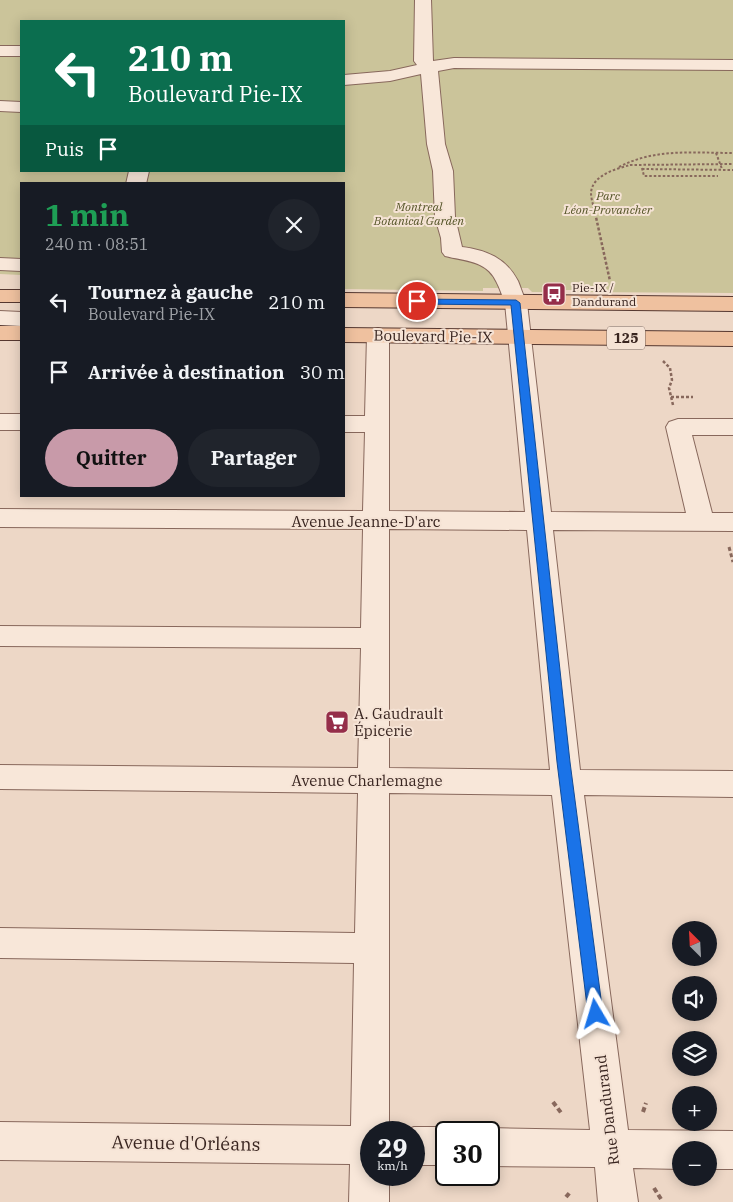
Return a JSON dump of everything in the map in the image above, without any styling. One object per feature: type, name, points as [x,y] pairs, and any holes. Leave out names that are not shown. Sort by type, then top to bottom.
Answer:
[{"type":"main road","points":[[345,300],[733,304]]},
{"type":"main road","points":[[0,333],[20,332]]},
{"type":"main road","name":"Boulevard Pie-IX","points":[[345,335],[733,339]]},
{"type":"street","points":[[423,0],[423,61],[429,67]]},
{"type":"street","points":[[0,51],[20,51]]},
{"type":"street","points":[[345,80],[390,76],[454,63],[733,65]]},
{"type":"street","name":"Rue Dandurand","points":[[429,67],[436,144],[443,171],[445,217],[451,238],[452,252],[474,254],[496,266],[505,276],[516,303],[567,782],[618,1202]]},
{"type":"street","points":[[0,106],[20,107]]},
{"type":"street","points":[[0,264],[20,265]]},
{"type":"street","points":[[0,310],[12,298]]},
{"type":"street","points":[[0,318],[20,319]]},
{"type":"street","points":[[370,1121],[378,335]]},
{"type":"street","points":[[0,422],[20,422]]},
{"type":"street","points":[[345,424],[377,424]]},
{"type":"street","points":[[701,522],[678,427],[733,427]]},
{"type":"street","name":"Avenue Jeanne-D'arc","points":[[0,518],[701,522],[731,534]]},
{"type":"street","points":[[0,636],[375,638]]},
{"type":"street","name":"Avenue Charlemagne","points":[[0,777],[733,784]]},
{"type":"street","points":[[0,943],[371,948]]},
{"type":"street","name":"Avenue d'Orléans","points":[[0,1141],[360,1145]]},
{"type":"street","points":[[500,1147],[672,1150]]},
{"type":"street","points":[[717,1150],[733,1150]]},
{"type":"street","points":[[369,1186],[369,1202]]},
{"type":"path","points":[[716,153],[722,169]]},
{"type":"path","points":[[610,283],[591,193],[595,182],[626,162],[656,154],[733,153]]},
{"type":"path","points":[[616,169],[640,164],[733,164]]},
{"type":"path","points":[[640,164],[644,176],[718,176]]},
{"type":"path","points":[[642,169],[733,170]]},
{"type":"path","points":[[662,354],[663,362],[670,368],[672,380],[669,388],[670,392]]},
{"type":"path","points":[[671,397],[693,397]]},
{"type":"path","points":[[731,534],[733,562]]},
{"type":"path","points":[[554,1102],[562,1114]]},
{"type":"path","points":[[642,1112],[646,1103]]},
{"type":"path","points":[[654,1188],[661,1199]]},
{"type":"path","points":[[566,1198],[571,1191]]},
{"type":"green space","name":"Montreal Botanical Garden","points":[[0,0],[733,0],[733,293],[575,292],[574,290],[563,290],[563,287],[550,288],[549,292],[532,292],[528,288],[483,288],[483,291],[345,289],[345,182],[20,182],[20,275],[0,274]]},
{"type":"place","name":"Pie-IX / Dandurand","points":[[554,294]]},
{"type":"place","name":"A. Gaudrault Épicerie","points":[[337,722]]},
{"type":"route","points":[[417,301],[516,303],[564,762],[596,1014]]},
{"type":"park label","name":"Parc Léon-Provancher","points":[[608,202]]}]
